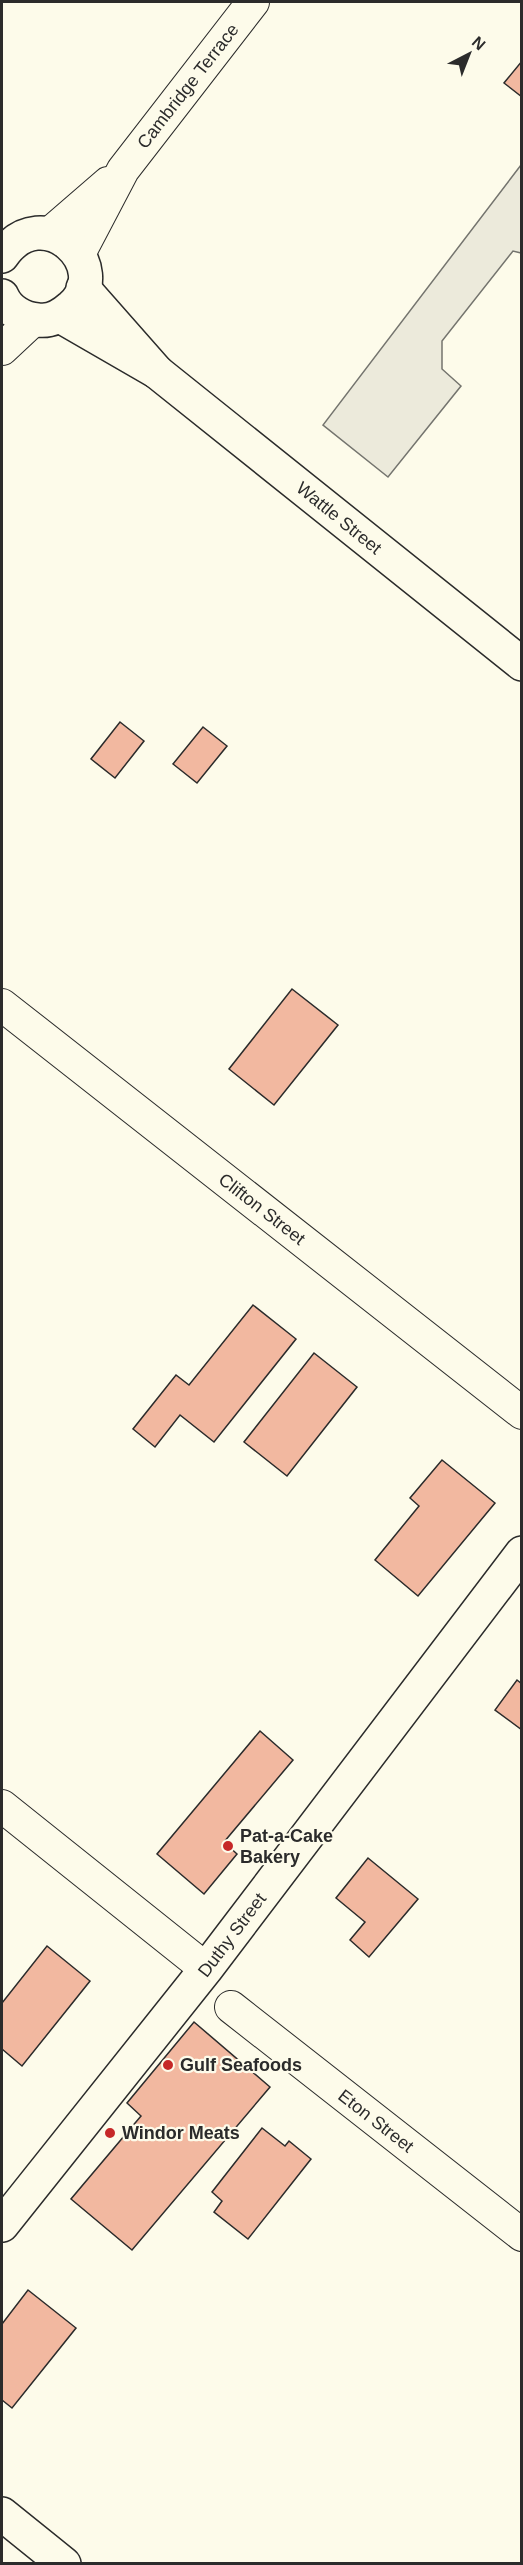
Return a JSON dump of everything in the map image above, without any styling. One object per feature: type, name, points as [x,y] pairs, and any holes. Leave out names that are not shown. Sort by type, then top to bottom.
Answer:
[{"type":"street","name":"Cambridge Terrace","points":[[79,254],[123,170],[253,2]]},
{"type":"street","name":"Cambridge Terrace","points":[[49,234],[123,170]]},
{"type":"street","points":[[2,349],[47,318],[77,302],[83,288],[84,267],[79,254],[64,239],[49,234],[29,234],[6,243]]},
{"type":"street","name":"Wattle Street","points":[[83,288],[158,372],[522,664]]},
{"type":"street","name":"Wattle Street","points":[[2,297],[13,311],[47,318],[158,372]]},
{"type":"street","name":"Clifton Street","points":[[2,1005],[522,1413]]},
{"type":"street","name":"Duthy Street","points":[[2,2225],[206,1969],[522,1553]]},
{"type":"street","points":[[2,1806],[206,1969]]},
{"type":"street","name":"Eton Street","points":[[231,2007],[522,2235]]},
{"type":"street","points":[[2,2514],[64,2564]]},
{"type":"shaded area","points":[[521,165],[521,253],[513,251],[442,341],[442,369],[461,386],[388,477],[323,425]]},
{"type":"building","points":[[522,61],[522,97],[504,83]]},
{"type":"building","points":[[120,722],[144,741],[115,778],[91,759]]},
{"type":"building","points":[[203,727],[227,746],[197,783],[173,764]]},
{"type":"building","points":[[292,989],[338,1025],[274,1105],[229,1069]]},
{"type":"building","points":[[253,1305],[296,1339],[214,1442],[180,1415],[155,1447],[133,1429],[176,1375],[189,1385]]},
{"type":"building","points":[[314,1353],[357,1387],[287,1476],[244,1442]]},
{"type":"building","points":[[442,1460],[495,1503],[418,1596],[375,1560],[419,1506],[410,1498]]},
{"type":"building","points":[[517,1680],[522,1684],[522,1730],[495,1710]]},
{"type":"building","points":[[260,1731],[293,1760],[224,1842],[237,1854],[204,1894],[157,1854]]},
{"type":"building","points":[[368,1858],[418,1899],[369,1957],[350,1940],[365,1922],[336,1898]]},
{"type":"building","points":[[47,1946],[90,1981],[22,2066],[2,2049],[2,2003]]},
{"type":"building","points":[[194,2022],[270,2087],[132,2250],[71,2199],[141,2116],[127,2103]]},
{"type":"building","points":[[262,2128],[285,2146],[289,2141],[311,2159],[248,2239],[214,2212],[222,2201],[212,2192]]},
{"type":"building","points":[[28,2290],[76,2328],[12,2408],[2,2400],[2,2324]]},
{"type":"place","name":"Pat-a-Cake Bakery","points":[[228,1846]]},
{"type":"place","name":"Gulf Seafoods","points":[[168,2065]]},
{"type":"place","name":"Windor Meats","points":[[110,2133]]}]
